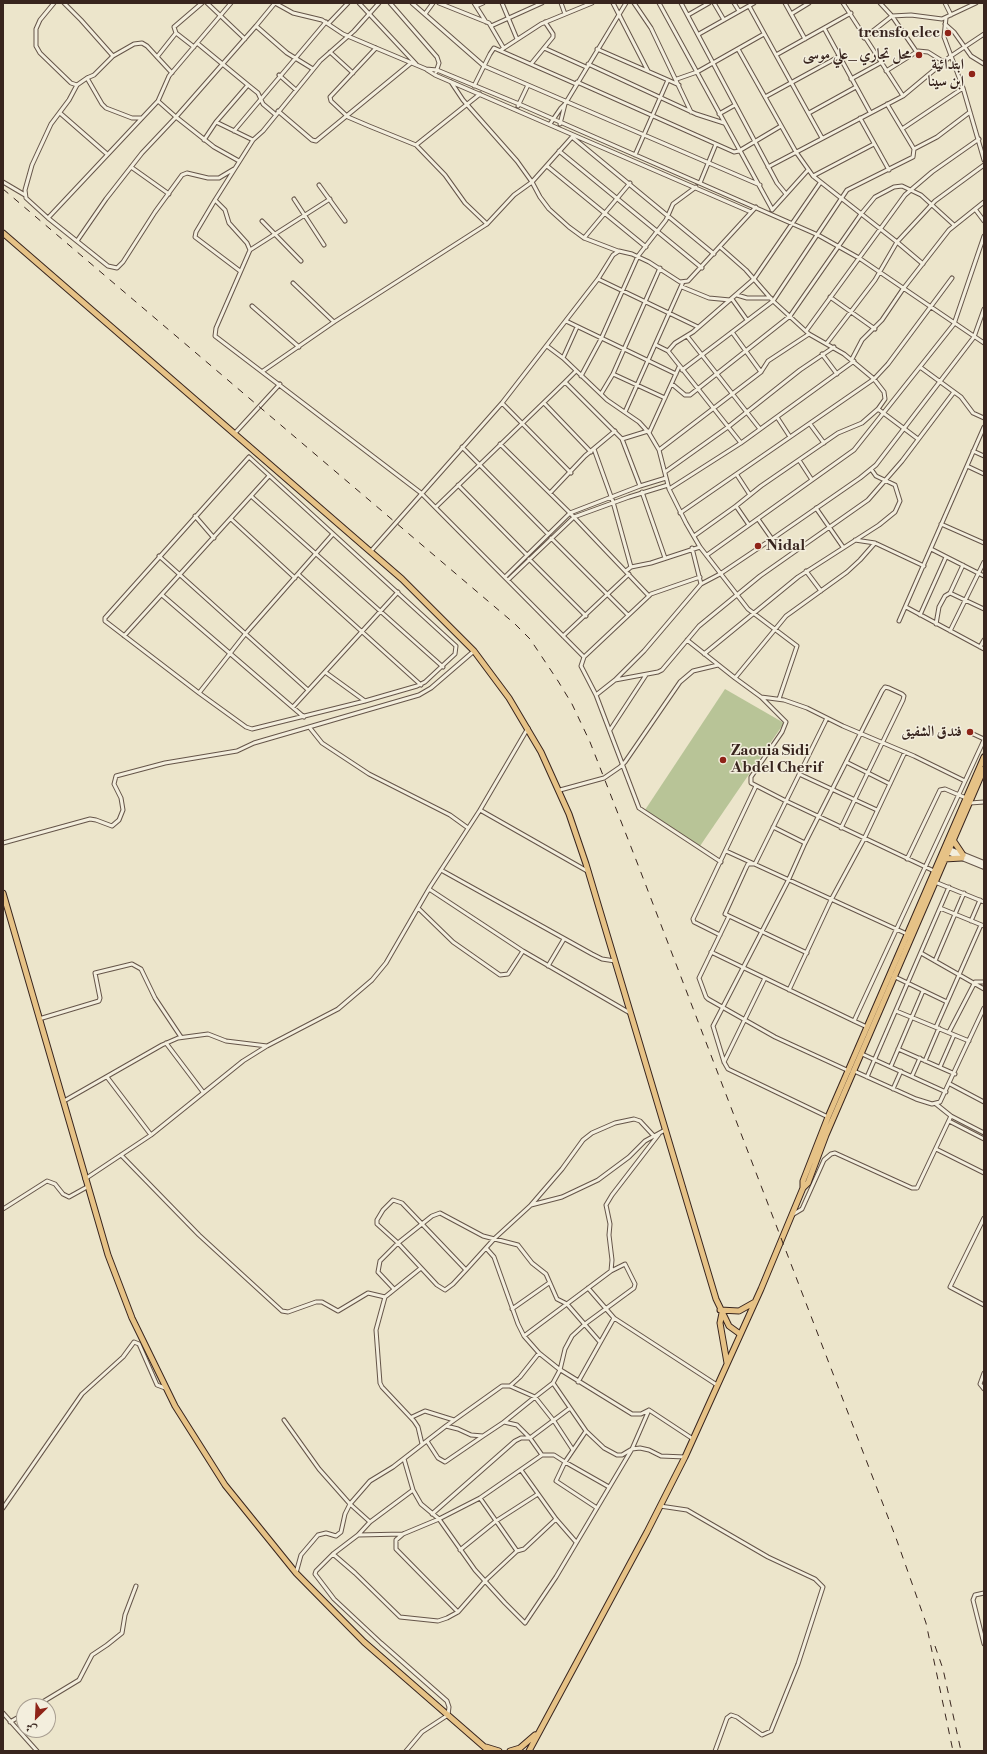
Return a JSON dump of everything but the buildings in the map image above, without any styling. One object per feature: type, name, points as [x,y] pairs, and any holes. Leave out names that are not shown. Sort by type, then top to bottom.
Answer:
[{"type":"main road","points":[[3,233],[371,551],[437,612],[474,651],[509,698],[528,728],[560,790],[589,872],[630,1013],[662,1131],[721,1311],[732,1329],[740,1334]]},
{"type":"main road","points":[[529,1751],[685,1457],[756,1301],[803,1188],[803,1181],[828,1117],[851,1071],[862,1054],[907,934],[934,871],[946,849],[984,757]]},
{"type":"main road","points":[[803,1188],[808,1184],[867,1027],[935,882],[944,859],[946,849],[953,840],[967,800],[984,769]]},
{"type":"main road","points":[[944,859],[963,856],[953,840]]},
{"type":"main road","points":[[3,893],[64,1101],[87,1187],[118,1285],[165,1388],[201,1450],[225,1485],[296,1573],[342,1621],[486,1749],[499,1751]]},
{"type":"main road","points":[[721,1311],[738,1311],[756,1301]]},
{"type":"main road","points":[[721,1311],[720,1323],[727,1363]]},
{"type":"main road","points":[[510,1751],[520,1748],[539,1732]]},
{"type":"street","points":[[54,3],[40,20],[35,37],[36,46],[40,53],[66,79],[77,85]]},
{"type":"street","points":[[64,3],[113,56]]},
{"type":"street","points":[[194,47],[176,33],[174,29],[176,24],[202,3]]},
{"type":"street","points":[[207,3],[244,39]]},
{"type":"street","points":[[48,218],[158,101],[165,82],[231,3]]},
{"type":"street","points":[[78,241],[106,199],[142,152],[176,117],[275,3],[293,13],[318,19],[348,36],[417,66],[437,70],[519,104],[791,222],[839,246],[859,258],[984,343]]},
{"type":"street","points":[[234,131],[279,75],[327,23],[348,3]]},
{"type":"street","points":[[359,3],[417,66]]},
{"type":"street","points":[[240,271],[195,237],[196,232],[253,140],[276,115],[313,69],[380,3]]},
{"type":"street","points":[[390,3],[438,57],[439,63],[435,76]]},
{"type":"street","points":[[412,3],[484,66],[566,103],[760,185]]},
{"type":"street","points":[[425,14],[433,3]]},
{"type":"street","points":[[439,3],[486,22],[491,26],[502,49]]},
{"type":"street","points":[[483,3],[475,4],[486,22]]},
{"type":"street","points":[[502,3],[517,39]]},
{"type":"street","points":[[561,3],[565,14]]},
{"type":"street","points":[[502,49],[545,22],[592,3]]},
{"type":"street","points":[[612,3],[648,71]]},
{"type":"street","points":[[550,124],[566,103],[597,49],[626,3]]},
{"type":"street","points":[[634,3],[651,28],[692,112]]},
{"type":"street","points":[[659,3],[772,209]]},
{"type":"street","points":[[681,3],[699,34],[700,40],[768,167],[777,183],[786,194]]},
{"type":"street","points":[[688,14],[709,3]]},
{"type":"street","points":[[714,3],[724,20]]},
{"type":"street","points":[[734,3],[739,11]]},
{"type":"street","points":[[785,3],[805,39]]},
{"type":"street","points":[[791,14],[809,3]]},
{"type":"street","points":[[843,3],[851,13],[864,38],[882,62],[886,71],[903,96]]},
{"type":"street","points":[[880,3],[892,16],[916,51]]},
{"type":"street","points":[[945,3],[951,15]]},
{"type":"street","points":[[864,38],[892,16],[911,15],[939,19],[946,18],[976,3]]},
{"type":"street","points":[[491,26],[539,4]]},
{"type":"street","points":[[699,34],[751,4],[764,34],[822,138]]},
{"type":"street","points":[[776,55],[851,13]]},
{"type":"street","points":[[946,18],[944,37],[963,88],[984,160]]},
{"type":"street","points":[[530,64],[552,39],[553,34],[545,22]]},
{"type":"street","points":[[945,24],[954,32],[974,60],[984,64]]},
{"type":"street","points":[[256,26],[295,59],[313,69]]},
{"type":"street","points":[[824,28],[870,112]]},
{"type":"street","points":[[157,57],[176,33]]},
{"type":"street","points":[[677,79],[697,72],[713,64],[764,34]]},
{"type":"street","points":[[768,167],[903,96],[951,56],[984,34]]},
{"type":"street","points":[[24,195],[37,154],[52,124],[60,114],[77,85],[94,75],[113,56],[138,43],[147,46],[172,73]]},
{"type":"street","points":[[197,43],[258,93],[263,104],[276,115]]},
{"type":"street","points":[[376,48],[330,97],[331,101],[348,117],[416,144],[445,175],[465,203],[487,224]]},
{"type":"street","points":[[474,86],[494,48],[502,49],[530,64],[734,152],[755,142],[781,126]]},
{"type":"street","points":[[544,48],[692,112],[724,123]]},
{"type":"street","points":[[597,49],[679,85]]},
{"type":"street","points":[[738,50],[796,152],[813,176],[841,200],[898,242],[923,264]]},
{"type":"street","points":[[886,71],[916,51],[928,52],[944,62]]},
{"type":"street","points":[[330,52],[352,73]]},
{"type":"street","points":[[765,96],[840,56]]},
{"type":"street","points":[[851,79],[882,62]]},
{"type":"street","points":[[278,111],[314,141],[348,117],[411,63]]},
{"type":"street","points":[[426,69],[435,76],[550,124],[751,212]]},
{"type":"street","points":[[279,75],[296,90]]},
{"type":"street","points":[[87,78],[102,104],[106,108],[132,118],[142,118]]},
{"type":"street","points":[[635,155],[651,115],[668,80]]},
{"type":"street","points":[[451,82],[467,104],[517,161],[549,209],[584,238],[619,251],[638,256],[683,282],[692,279],[756,207]]},
{"type":"street","points":[[204,140],[216,122],[248,85]]},
{"type":"street","points":[[517,110],[528,85]]},
{"type":"street","points":[[809,113],[856,87]]},
{"type":"street","points":[[902,129],[963,88]]},
{"type":"street","points":[[416,144],[480,94],[482,89]]},
{"type":"street","points":[[158,101],[204,140],[239,161]]},
{"type":"street","points":[[559,128],[566,103]]},
{"type":"street","points":[[622,439],[648,432],[676,374],[732,332],[772,299],[848,190],[910,159],[914,154],[914,149],[887,104]]},
{"type":"street","points":[[719,114],[735,105]]},
{"type":"street","points":[[914,149],[936,137],[970,112]]},
{"type":"street","points":[[60,114],[107,154]]},
{"type":"street","points":[[860,118],[889,170]]},
{"type":"street","points":[[216,122],[253,140]]},
{"type":"street","points":[[263,371],[334,322],[487,224],[514,195],[532,182],[578,130]]},
{"type":"street","points":[[573,135],[714,254]]},
{"type":"street","points":[[659,450],[760,372],[768,361],[807,333],[830,297],[880,228],[910,190],[978,139]]},
{"type":"street","points":[[700,183],[716,144]]},
{"type":"street","points":[[813,176],[874,144]]},
{"type":"street","points":[[559,151],[702,268]]},
{"type":"street","points":[[827,343],[851,313],[898,242],[932,204],[984,165]]},
{"type":"street","points":[[131,166],[169,194]]},
{"type":"street","points":[[547,166],[646,247]]},
{"type":"street","points":[[3,182],[24,195],[48,218],[108,266],[115,268],[120,267],[155,212],[184,173],[208,178],[219,178],[236,167]]},
{"type":"street","points":[[769,212],[808,170]]},
{"type":"street","points":[[584,238],[630,183]]},
{"type":"street","points":[[668,351],[675,343],[687,336],[754,279],[791,222],[820,183]]},
{"type":"street","points":[[319,185],[345,221]]},
{"type":"street","points":[[672,384],[687,396],[790,316],[871,200],[894,187],[899,185],[921,195],[954,225]]},
{"type":"street","points":[[582,376],[601,339],[638,256],[669,216],[673,204],[696,188]]},
{"type":"street","points":[[294,199],[324,245]]},
{"type":"street","points":[[330,199],[250,250],[215,333],[218,340],[263,371],[421,493],[584,657]]},
{"type":"street","points":[[215,200],[225,210],[229,224],[247,243],[250,250]]},
{"type":"street","points":[[669,489],[741,443],[837,374],[853,360],[862,340],[875,329],[903,289],[954,225],[984,202]]},
{"type":"street","points":[[975,209],[984,221]]},
{"type":"street","points":[[262,221],[301,261]]},
{"type":"street","points":[[707,555],[854,450],[954,324],[984,236]]},
{"type":"street","points":[[694,536],[838,433],[862,423],[884,402],[885,396],[881,387],[874,379],[853,360],[834,347],[807,333],[720,247]]},
{"type":"street","points":[[371,551],[502,403],[598,279],[610,258],[619,251]]},
{"type":"street","points":[[601,394],[613,374],[644,301],[660,268]]},
{"type":"street","points":[[680,512],[737,475],[874,379],[888,364],[952,278]]},
{"type":"street","points":[[598,279],[670,315],[698,327]]},
{"type":"street","points":[[625,412],[670,315],[683,282]]},
{"type":"street","points":[[293,283],[334,322]]},
{"type":"street","points":[[682,287],[709,298],[731,300],[747,320]]},
{"type":"street","points":[[737,294],[747,298],[772,299]]},
{"type":"street","points":[[830,297],[875,329]]},
{"type":"street","points":[[252,306],[298,347]]},
{"type":"street","points":[[596,695],[615,680],[644,651],[701,584],[720,574],[772,539],[871,469],[941,382],[974,337],[984,309]]},
{"type":"street","points":[[566,321],[623,350],[676,374]]},
{"type":"street","points":[[563,358],[577,326]]},
{"type":"street","points":[[732,332],[760,372]]},
{"type":"street","points":[[687,336],[760,429]]},
{"type":"street","points":[[656,345],[668,351],[741,443]]},
{"type":"street","points":[[546,346],[563,358],[601,394],[639,422],[648,432],[659,450],[669,489],[700,547],[736,595],[753,613],[775,628],[797,647],[779,699]]},
{"type":"street","points":[[665,472],[728,427],[822,354],[834,347]]},
{"type":"street","points":[[822,354],[837,374]]},
{"type":"street","points":[[920,367],[954,392],[973,413],[984,418]]},
{"type":"street","points":[[436,507],[576,371]]},
{"type":"street","points":[[613,374],[664,398]]},
{"type":"street","points":[[565,382],[622,439],[640,486]]},
{"type":"street","points":[[235,433],[280,384]]},
{"type":"street","points":[[615,680],[646,675],[662,670],[699,626],[736,595],[829,526],[868,500],[886,480],[954,392]]},
{"type":"street","points":[[502,403],[571,473]]},
{"type":"street","points":[[544,403],[592,450],[613,502],[631,567]]},
{"type":"street","points":[[878,409],[918,439]]},
{"type":"street","points":[[777,417],[790,437]]},
{"type":"street","points":[[810,424],[824,443]]},
{"type":"street","points":[[899,621],[984,427]]},
{"type":"street","points":[[550,493],[592,450],[615,431]]},
{"type":"street","points":[[500,444],[574,517],[649,596]]},
{"type":"street","points":[[462,447],[548,534]]},
{"type":"street","points":[[249,457],[456,646],[455,654],[422,685],[304,717],[249,728],[199,693],[105,621],[105,618],[195,516],[249,457],[255,451]]},
{"type":"street","points":[[973,452],[984,456]]},
{"type":"street","points":[[799,460],[812,480]]},
{"type":"street","points":[[967,466],[984,474]]},
{"type":"street","points":[[704,654],[806,571],[879,525],[898,508],[900,501],[895,484],[876,476],[871,469]]},
{"type":"street","points":[[737,475],[750,495]]},
{"type":"street","points":[[124,636],[269,476]]},
{"type":"street","points":[[505,577],[570,513],[640,486],[666,478]]},
{"type":"street","points":[[659,480],[661,486]]},
{"type":"street","points":[[458,485],[527,555]]},
{"type":"street","points":[[508,580],[574,517],[642,492],[668,485]]},
{"type":"street","points":[[642,492],[666,558]]},
{"type":"street","points":[[251,496],[442,666]]},
{"type":"street","points":[[736,506],[749,525]]},
{"type":"street","points":[[816,508],[843,547]]},
{"type":"street","points":[[195,516],[214,538]]},
{"type":"street","points":[[231,519],[295,578]]},
{"type":"street","points":[[758,519],[772,539]]},
{"type":"street","points":[[941,524],[984,543]]},
{"type":"street","points":[[199,693],[246,633],[333,534]]},
{"type":"street","points":[[551,538],[628,616]]},
{"type":"street","points":[[854,540],[875,543],[924,566]]},
{"type":"street","points":[[735,678],[786,616],[860,560],[875,543]]},
{"type":"street","points":[[626,571],[631,567],[666,558],[692,548],[700,547]]},
{"type":"street","points":[[692,548],[701,584]]},
{"type":"street","points":[[931,549],[984,576]]},
{"type":"street","points":[[160,556],[308,690]]},
{"type":"street","points":[[920,615],[946,557]]},
{"type":"street","points":[[529,559],[586,616]]},
{"type":"street","points":[[950,631],[984,562]]},
{"type":"street","points":[[936,624],[939,607],[945,596],[950,593],[963,565]]},
{"type":"street","points":[[806,571],[821,591]]},
{"type":"street","points":[[298,574],[422,685]]},
{"type":"street","points":[[563,636],[629,574]]},
{"type":"street","points":[[700,577],[649,596],[584,657],[581,666],[596,695],[640,810],[721,862]]},
{"type":"street","points":[[293,707],[398,592]]},
{"type":"street","points":[[950,593],[984,609]]},
{"type":"street","points":[[162,595],[304,717]]},
{"type":"street","points":[[906,607],[982,648],[984,640]]},
{"type":"street","points":[[687,640],[761,697],[785,720],[786,723],[750,778],[750,782],[818,817],[934,871]]},
{"type":"street","points":[[3,844],[90,819],[110,826],[114,825],[119,820],[123,810],[121,798],[114,784],[115,777],[118,775],[165,763],[227,753],[254,743],[310,728],[419,695],[431,688],[474,651]]},
{"type":"street","points":[[560,790],[604,778],[622,766],[680,682],[693,671],[718,665]]},
{"type":"street","points":[[325,672],[365,701]]},
{"type":"street","points":[[610,730],[646,675]]},
{"type":"street","points":[[828,1117],[727,1068],[713,1028],[882,691],[885,687],[889,688],[904,696],[841,828]]},
{"type":"street","points":[[761,697],[779,699],[807,708],[860,734],[883,742],[965,780]]},
{"type":"street","points":[[755,864],[827,718]]},
{"type":"street","points":[[310,728],[322,743],[369,774],[450,815],[468,828]]},
{"type":"street","points":[[85,1178],[151,1136],[203,1092],[243,1061],[267,1046],[338,1009],[372,980],[386,963],[429,889],[480,810],[528,728]]},
{"type":"street","points":[[854,1021],[984,739],[971,733]]},
{"type":"street","points":[[789,990],[831,900],[864,839],[905,752]]},
{"type":"street","points":[[846,762],[890,784]]},
{"type":"street","points":[[799,774],[877,810]]},
{"type":"street","points":[[720,935],[694,922],[693,919],[756,786]]},
{"type":"street","points":[[907,859],[940,790],[944,788],[967,800],[984,802]]},
{"type":"street","points":[[480,810],[589,872]]},
{"type":"street","points":[[773,827],[805,843]]},
{"type":"street","points":[[946,849],[984,863]]},
{"type":"street","points":[[726,851],[788,881],[907,934]]},
{"type":"street","points":[[963,856],[984,867]]},
{"type":"street","points":[[755,864],[748,864],[725,914],[807,953]]},
{"type":"street","points":[[441,870],[599,958],[615,961]]},
{"type":"street","points":[[935,882],[984,902]]},
{"type":"street","points":[[867,1077],[949,887]]},
{"type":"street","points":[[429,889],[523,951],[630,1013]]},
{"type":"street","points":[[935,962],[964,893]]},
{"type":"street","points":[[971,921],[980,900]]},
{"type":"street","points":[[418,908],[453,942],[500,975],[504,975],[509,972],[523,951]]},
{"type":"street","points":[[925,1060],[947,1002],[982,925],[940,908]]},
{"type":"street","points":[[729,916],[701,971],[700,980],[706,998],[775,1037],[916,1099],[936,1104],[951,1116],[984,1133]]},
{"type":"street","points":[[548,966],[564,939]]},
{"type":"street","points":[[711,952],[867,1027]]},
{"type":"street","points":[[921,953],[935,962],[975,982],[984,989]]},
{"type":"street","points":[[39,1019],[99,1001],[100,998],[95,973],[132,964],[141,969],[156,998],[181,1037]]},
{"type":"street","points":[[892,976],[947,1002]]},
{"type":"street","points":[[724,1062],[765,978]]},
{"type":"street","points":[[975,982],[984,982]]},
{"type":"street","points":[[949,1032],[975,982]]},
{"type":"street","points":[[891,1066],[923,991]]},
{"type":"street","points":[[936,1104],[940,1102],[955,1074],[984,1008]]},
{"type":"street","points":[[896,1011],[969,1041]]},
{"type":"street","points":[[64,1101],[166,1043],[181,1037],[208,1034],[226,1041],[267,1046]]},
{"type":"street","points":[[940,1067],[954,1035]]},
{"type":"street","points":[[166,1043],[203,1092]]},
{"type":"street","points":[[898,1048],[955,1074]]},
{"type":"street","points":[[862,1054],[946,1092]]},
{"type":"street","points":[[912,1076],[920,1058]]},
{"type":"street","points":[[893,1088],[901,1071]]},
{"type":"street","points":[[107,1077],[151,1136]]},
{"type":"street","points":[[950,1084],[984,1102]]},
{"type":"street","points":[[792,1215],[802,1209],[824,1160],[831,1154],[835,1153],[915,1189],[920,1185],[951,1116]]},
{"type":"street","points":[[466,1270],[400,1201],[393,1200],[390,1202],[380,1215],[377,1223],[437,1285],[444,1290],[453,1284],[466,1270],[495,1238],[531,1205],[556,1177],[588,1135],[610,1125],[634,1119],[640,1121],[653,1136]]},
{"type":"street","points":[[949,1121],[984,1139]]},
{"type":"street","points":[[531,1205],[562,1197],[598,1180],[653,1136],[662,1131]]},
{"type":"street","points":[[611,1271],[612,1260],[609,1235],[610,1224],[606,1205],[612,1194],[662,1131]]},
{"type":"street","points":[[936,1149],[984,1173]]},
{"type":"street","points":[[121,1155],[199,1235],[282,1311],[288,1312],[316,1302],[322,1302],[338,1311],[368,1293],[385,1297]]},
{"type":"street","points":[[3,1209],[47,1181],[55,1184],[63,1194],[69,1197],[87,1187]]},
{"type":"street","points":[[394,1289],[377,1270],[382,1258],[422,1224],[436,1214],[440,1213],[481,1235],[514,1243],[521,1247],[532,1263],[546,1274],[557,1299],[567,1304],[600,1342]]},
{"type":"street","points":[[984,1218],[950,1287],[984,1305]]},
{"type":"street","points":[[980,1227],[984,1229]]},
{"type":"street","points":[[486,1248],[494,1257],[512,1309],[524,1336],[539,1353],[578,1382],[632,1414],[641,1414],[649,1410]]},
{"type":"street","points":[[427,1441],[438,1458],[445,1462],[504,1422],[553,1383],[560,1370],[567,1345],[572,1336],[606,1308],[634,1289],[635,1285],[625,1264],[621,1264],[611,1271],[524,1336]]},
{"type":"street","points":[[421,1268],[385,1297],[376,1330],[380,1383],[412,1417],[418,1427],[422,1444]]},
{"type":"street","points":[[512,1309],[549,1283]]},
{"type":"street","points":[[588,1288],[614,1318],[717,1385]]},
{"type":"street","points":[[578,1382],[614,1318]]},
{"type":"street","points":[[3,1508],[82,1394],[123,1356],[134,1342],[139,1344],[157,1385],[165,1388]]},
{"type":"street","points":[[510,1386],[520,1377],[539,1353]]},
{"type":"street","points":[[984,1374],[980,1384],[984,1390]]},
{"type":"street","points":[[553,1383],[586,1431],[604,1448],[617,1455],[622,1455],[632,1449],[649,1450],[665,1457],[685,1457]]},
{"type":"street","points":[[296,1573],[301,1554],[318,1535],[326,1533],[336,1536],[341,1532],[345,1514],[350,1504],[370,1482],[404,1459],[454,1420],[502,1386],[510,1386],[534,1397],[554,1421],[573,1450]]},
{"type":"street","points":[[432,1514],[515,1441],[521,1438],[530,1438],[570,1408]]},
{"type":"street","points":[[649,1410],[693,1439]]},
{"type":"street","points":[[404,1459],[413,1490],[421,1504],[439,1519],[475,1570],[525,1623],[556,1577],[632,1449],[649,1410]]},
{"type":"street","points":[[412,1417],[425,1411],[454,1420]]},
{"type":"street","points":[[284,1420],[319,1470],[350,1504],[370,1522]]},
{"type":"street","points":[[504,1422],[517,1425],[530,1438],[542,1455]]},
{"type":"street","points":[[446,1426],[471,1435],[483,1436]]},
{"type":"street","points":[[586,1431],[565,1462],[556,1481],[597,1508]]},
{"type":"street","points":[[458,1612],[396,1549],[396,1540],[403,1534],[439,1519],[480,1498],[542,1455],[554,1455],[609,1487]]},
{"type":"street","points":[[521,1470],[556,1518],[576,1542]]},
{"type":"street","points":[[406,1751],[422,1732],[448,1715],[449,1707],[441,1694],[380,1643],[334,1599],[316,1578],[316,1571],[333,1554],[358,1535],[370,1522],[413,1490]]},
{"type":"street","points":[[460,1550],[496,1521],[538,1494]]},
{"type":"street","points":[[480,1498],[517,1551]]},
{"type":"street","points":[[660,1506],[687,1510],[768,1557],[816,1579],[823,1587],[798,1664],[771,1731],[762,1735],[737,1717],[731,1715],[727,1718],[715,1751]]},
{"type":"street","points":[[333,1554],[355,1573],[400,1617],[438,1621],[458,1612],[486,1580],[517,1551],[524,1548],[556,1518]]},
{"type":"street","points":[[358,1535],[403,1534]]},
{"type":"street","points":[[49,1698],[79,1680],[92,1655],[107,1646],[122,1633],[125,1615],[136,1586]]},
{"type":"street","points":[[984,1593],[976,1595],[973,1600],[984,1641]]},
{"type":"street","points":[[3,1713],[37,1751]]},
{"type":"street","points":[[10,1722],[16,1719]]},
{"type":"green space","points":[[725,689],[784,723],[700,846],[645,810]]},
{"type":"railway","points":[[3,189],[515,624],[530,639],[572,704],[590,742],[640,870],[896,1538],[926,1623],[953,1751]]},
{"type":"railway","points":[[935,1646],[943,1669],[961,1751]]},
{"type":"place","name":"trensfo elec","points":[[948,33]]},
{"type":"place","name":"محل تجاري _علي موسى","points":[[919,55]]},
{"type":"place","name":"ابتدائية ابن سينا","points":[[972,74]]},
{"type":"place","name":"Nidal","points":[[758,546]]},
{"type":"place","name":"فندق الشفيق","points":[[970,732]]},
{"type":"place","name":"Zaouia Sidi Abdel Cherif","points":[[723,760]]}]
